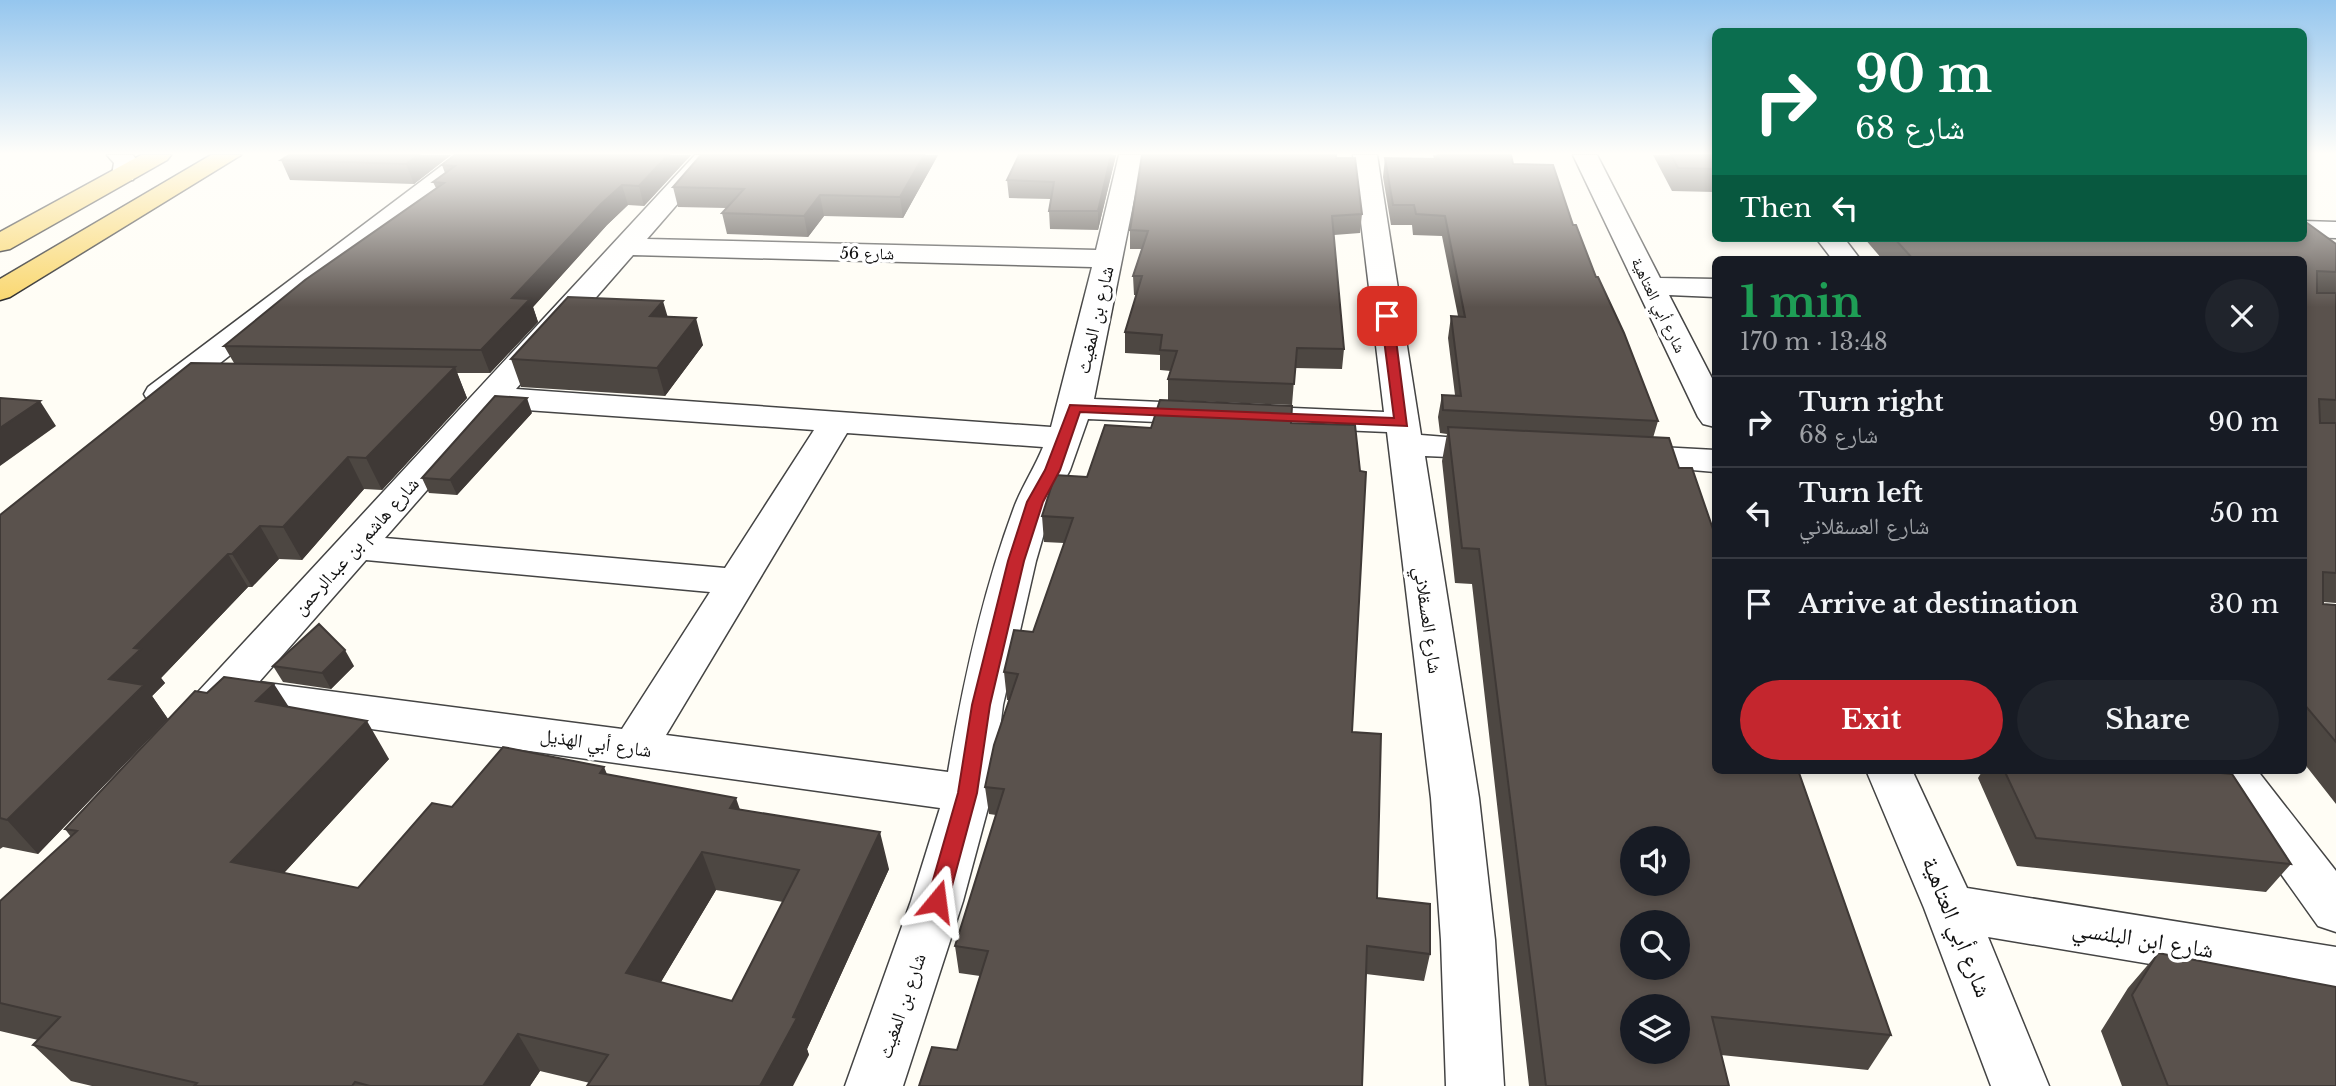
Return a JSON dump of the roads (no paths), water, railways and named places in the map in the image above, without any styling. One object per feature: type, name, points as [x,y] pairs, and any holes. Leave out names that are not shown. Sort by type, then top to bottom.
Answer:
[{"type":"main road","points":[[0,243],[58,206]]},
{"type":"main road","points":[[0,291],[144,206]]},
{"type":"street","points":[[136,413],[406,206]]},
{"type":"street","name":"شارع هاشم بن عبدالرحمن","points":[[178,742],[355,547],[482,390],[625,247],[662,206]]},
{"type":"street","name":"شارع بن المغيث","points":[[874,1086],[937,901],[968,793],[997,628],[1035,502],[1070,423],[1120,206]]},
{"type":"street","name":"شارع العسقلاني","points":[[1372,206],[1455,798],[1468,940],[1475,1086]]},
{"type":"street","name":"شارع أبي العتاهية","points":[[1610,206],[1712,411]]},
{"type":"street","points":[[2307,230],[2336,230]]},
{"type":"street","points":[[2307,233],[2336,253]]},
{"type":"street","points":[[1833,242],[1844,256]]},
{"type":"street","name":"شارع 56","points":[[625,247],[1108,259]]},
{"type":"street","points":[[1650,286],[1712,288]]},
{"type":"street","points":[[178,380],[234,381]]},
{"type":"street","points":[[482,390],[836,422],[1070,423],[1403,434],[1526,451]]},
{"type":"street","points":[[634,748],[836,422]]},
{"type":"street","points":[[1594,454],[1712,461]]},
{"type":"street","points":[[355,547],[737,582]]},
{"type":"street","name":"شارع أبي الهذيل","points":[[224,693],[968,793]]},
{"type":"street","name":"شارع أبي العتاهية","points":[[1891,774],[1950,908],[2020,1086]]},
{"type":"street","points":[[2233,774],[2336,910]]},
{"type":"street","name":"شارع ابن البلنسي","points":[[1950,908],[2336,971]]}]
